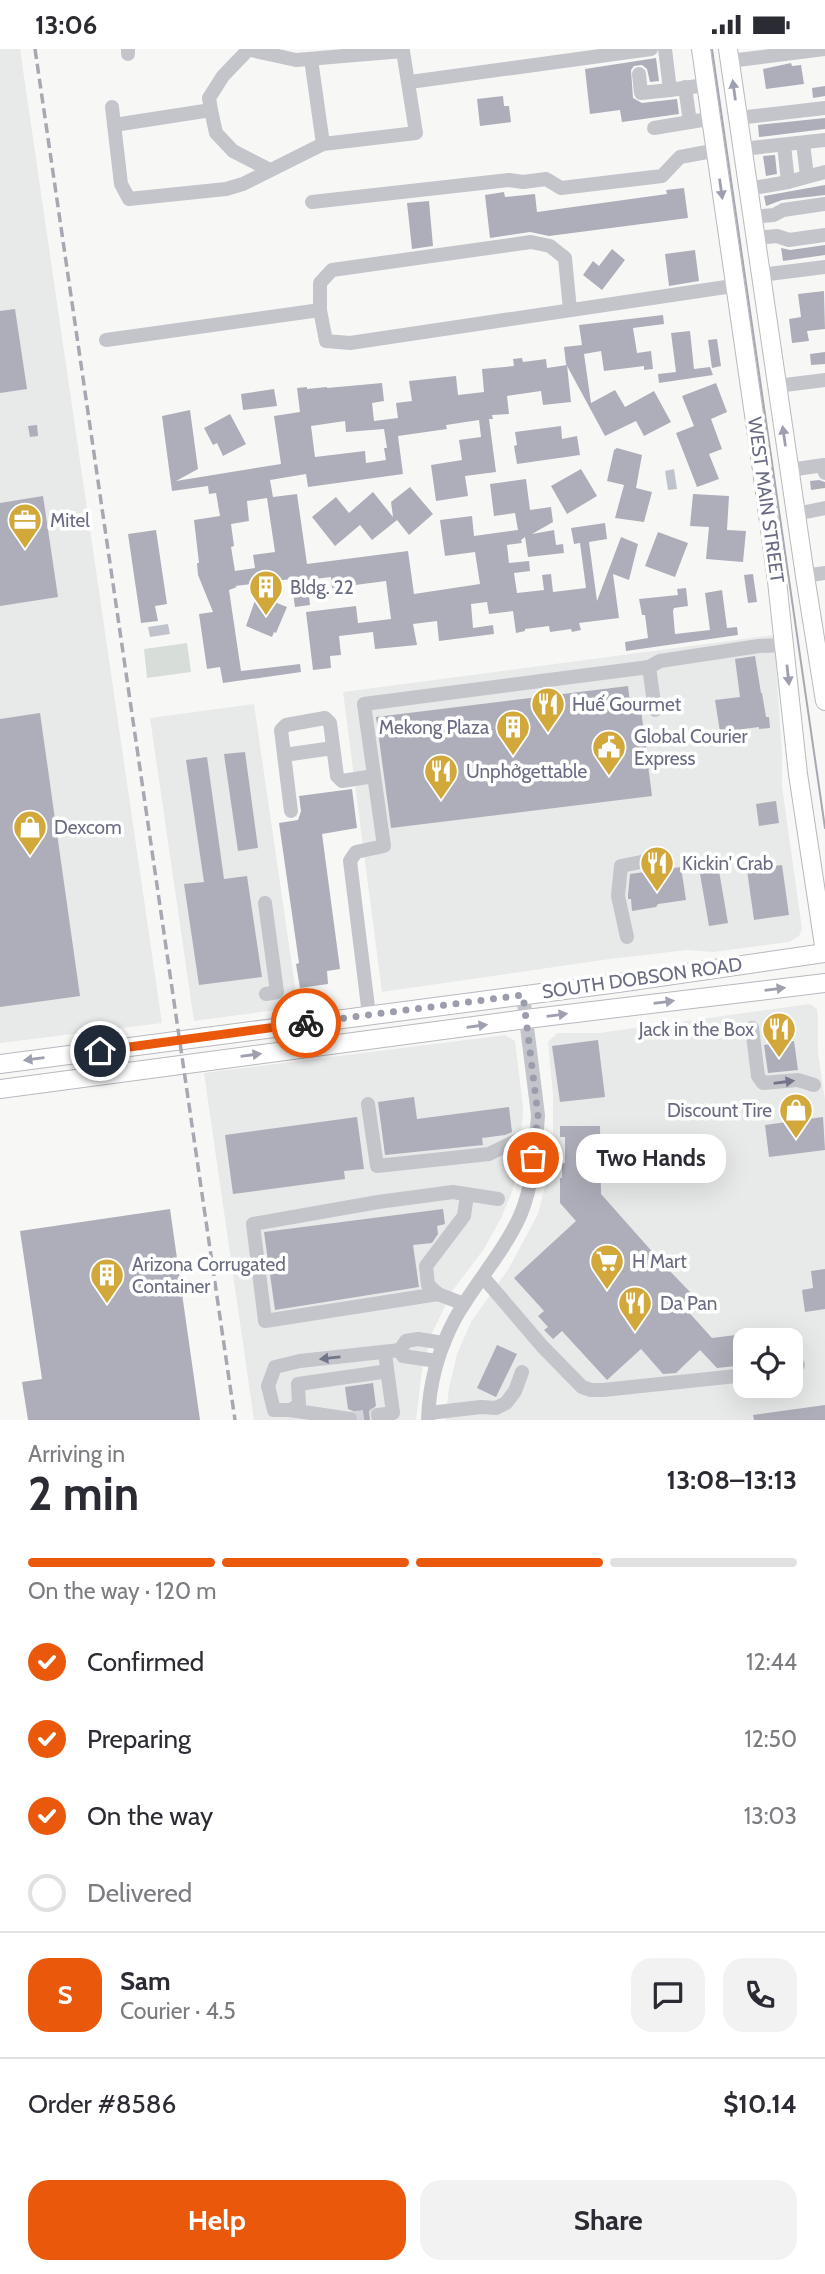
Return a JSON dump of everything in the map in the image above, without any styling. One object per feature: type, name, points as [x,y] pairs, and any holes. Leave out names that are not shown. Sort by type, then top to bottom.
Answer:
[{"type":"main road","name":"WEST MAIN STREET","points":[[701,49],[764,482],[798,774],[825,952]]},
{"type":"main road","name":"WEST MAIN STREET","points":[[729,55],[824,694]]},
{"type":"main road","name":"SOUTH DOBSON ROAD","points":[[0,1063],[523,995],[825,952]]},
{"type":"main road","name":"SOUTH DOBSON ROAD","points":[[0,1089],[526,1019],[825,983]]},
{"type":"main road","points":[[362,1041],[376,1027],[400,1022],[406,1018],[407,1010]]},
{"type":"street","points":[[112,107],[121,184],[129,199],[226,189],[243,184],[323,144],[416,134],[410,82],[403,51],[296,60],[247,49],[223,76],[209,98],[211,110],[216,133],[233,151],[270,170]]},
{"type":"street","points":[[410,82],[651,49]]},
{"type":"street","points":[[654,128],[696,121],[665,49]]},
{"type":"street","points":[[729,55],[825,49]]},
{"type":"street","points":[[311,59],[323,144]]},
{"type":"street","points":[[639,74],[641,93],[684,88]]},
{"type":"street","points":[[738,118],[825,109]]},
{"type":"street","points":[[114,125],[211,110]]},
{"type":"street","points":[[743,149],[825,140]]},
{"type":"street","points":[[803,143],[807,176]]},
{"type":"street","points":[[784,145],[788,182]]},
{"type":"street","points":[[312,202],[509,180],[523,182],[546,179],[561,188],[662,176],[680,157],[707,152]]},
{"type":"street","points":[[748,189],[825,172]]},
{"type":"street","points":[[752,217],[825,204]]},
{"type":"street","points":[[755,238],[777,236],[789,240],[825,235]]},
{"type":"street","points":[[570,310],[565,258],[550,246],[531,242],[332,270],[320,283],[320,310],[326,341],[350,343],[726,287]]},
{"type":"street","points":[[761,275],[825,267]]},
{"type":"street","points":[[106,340],[320,310]]},
{"type":"street","points":[[777,386],[825,380]]},
{"type":"street","points":[[789,470],[825,467]]},
{"type":"street","points":[[796,515],[825,508]]},
{"type":"street","points":[[805,576],[825,573]]},
{"type":"street","points":[[369,1015],[350,860],[356,852],[384,846],[364,704],[649,667],[660,661],[759,646],[784,645]]},
{"type":"street","points":[[649,667],[655,710]]},
{"type":"street","points":[[291,811],[281,730],[286,725],[325,719],[330,723],[337,776],[342,781],[374,776]]},
{"type":"street","points":[[284,755],[333,748]]},
{"type":"street","points":[[627,937],[618,897],[621,866],[661,858]]},
{"type":"street","points":[[265,903],[277,992],[266,994]]},
{"type":"street","points":[[522,1372],[515,1391],[506,1403],[496,1408],[481,1407],[429,1416],[437,1361],[444,1343],[464,1304],[520,1216],[530,1181],[537,1135],[536,1094],[523,995]]},
{"type":"street","points":[[752,1028],[758,1076],[763,1083],[798,1080],[814,1085]]},
{"type":"street","points":[[151,1044],[154,1069]]},
{"type":"street","points":[[368,1104],[377,1166],[489,1154],[522,1138],[537,1135]]},
{"type":"street","points":[[438,1294],[265,1321],[253,1224],[453,1192],[498,1199]]},
{"type":"street","points":[[464,1304],[438,1294],[428,1285],[426,1266],[464,1216],[467,1195]]},
{"type":"street","points":[[483,1276],[542,1346],[582,1388],[603,1390],[733,1376]]},
{"type":"street","points":[[290,1410],[299,1405],[298,1384],[382,1372],[387,1369],[399,1350],[418,1339],[444,1343]]},
{"type":"street","points":[[350,1419],[274,1410],[268,1387],[275,1367],[300,1361],[399,1350],[437,1361]]},
{"type":"street","points":[[378,1415],[393,1413],[387,1369]]},
{"type":"shaded area","points":[[0,49],[20,49],[162,1023],[0,1043]]},
{"type":"shaded area","points":[[674,469],[677,489],[668,490],[665,471]]},
{"type":"shaded area","points":[[168,624],[170,634],[150,637],[148,627]]},
{"type":"shaded area","points":[[774,635],[782,786],[802,929],[799,936],[789,942],[713,952],[687,950],[610,959],[382,992],[343,692]]},
{"type":"shaded area","points":[[187,643],[191,672],[147,678],[144,649]]},
{"type":"shaded area","points":[[254,704],[298,1007],[194,1021],[150,718]]},
{"type":"shaded area","points":[[810,1004],[817,1009],[818,1053],[825,1100],[825,1420],[445,1420],[457,1354],[471,1322],[509,1268],[538,1214],[549,1170],[553,1132],[548,1042],[557,1033],[599,1033]]},
{"type":"shaded area","points":[[505,1035],[515,1041],[523,1107],[521,1151],[512,1192],[484,1249],[453,1290],[432,1333],[422,1370],[416,1420],[254,1420],[204,1073]]},
{"type":"building","points":[[656,58],[659,81],[650,82],[647,69],[642,65],[634,66],[631,70],[633,98],[642,103],[677,99],[679,114],[622,122],[620,110],[590,114],[585,69]]},
{"type":"building","points":[[791,63],[792,66],[801,65],[804,84],[766,89],[763,69]]},
{"type":"building","points":[[825,86],[825,96],[813,98],[812,88]]},
{"type":"building","points":[[503,96],[504,106],[509,106],[511,122],[480,126],[477,99]]},
{"type":"building","points":[[825,118],[825,129],[759,137],[758,125]]},
{"type":"building","points":[[775,155],[777,174],[766,176],[763,156]]},
{"type":"building","points":[[825,185],[825,195],[782,200],[766,206],[764,196]]},
{"type":"building","points":[[684,188],[688,218],[549,236],[530,232],[490,238],[485,195],[504,192],[505,197],[535,194],[537,212],[667,194],[666,190]]},
{"type":"building","points":[[429,201],[433,246],[412,249],[407,203]]},
{"type":"building","points":[[825,245],[825,255],[783,261],[781,248],[790,250]]},
{"type":"building","points":[[612,249],[625,260],[602,290],[583,275],[593,261],[599,266]]},
{"type":"building","points":[[695,250],[699,281],[669,286],[665,254]]},
{"type":"building","points":[[824,291],[825,329],[807,331],[809,341],[792,343],[789,319],[801,317],[798,294]]},
{"type":"building","points":[[15,309],[27,389],[0,393],[0,311]]},
{"type":"building","points":[[663,315],[664,324],[633,328],[637,353],[651,351],[653,369],[644,370],[644,366],[604,371],[601,351],[584,354],[591,403],[615,390],[625,407],[654,391],[671,422],[644,436],[636,421],[605,436],[566,364],[564,347],[582,345],[579,325]]},
{"type":"building","points":[[690,331],[694,369],[710,367],[713,375],[659,383],[658,374],[676,372],[671,333]]},
{"type":"building","points":[[717,339],[721,366],[712,368],[708,340]]},
{"type":"building","points":[[825,352],[825,364],[811,365],[810,354]]},
{"type":"building","points":[[522,358],[523,362],[546,359],[547,368],[567,365],[571,402],[543,405],[541,391],[507,396],[509,414],[492,415],[493,419],[489,419],[496,472],[465,476],[468,496],[436,501],[431,465],[462,460],[459,440],[481,437],[479,420],[446,425],[447,429],[398,436],[403,474],[308,487],[306,474],[270,480],[273,497],[297,494],[307,564],[408,551],[414,594],[480,584],[475,552],[445,556],[440,520],[472,516],[474,536],[518,530],[515,513],[494,516],[490,484],[526,479],[530,510],[551,507],[553,522],[532,534],[554,530],[556,545],[563,544],[564,553],[528,557],[525,537],[521,540],[522,543],[507,545],[509,563],[529,561],[530,571],[514,573],[517,593],[544,590],[542,575],[551,574],[553,592],[586,588],[580,543],[574,544],[571,528],[605,523],[607,539],[589,542],[597,601],[621,537],[638,544],[629,580],[613,574],[619,618],[579,623],[581,630],[572,632],[571,629],[550,632],[549,626],[516,633],[513,611],[489,614],[487,602],[471,604],[473,628],[493,625],[494,634],[439,641],[437,621],[413,624],[417,645],[375,649],[373,632],[339,636],[341,655],[330,656],[331,668],[313,670],[306,612],[356,606],[358,623],[391,619],[386,581],[332,588],[331,577],[307,580],[310,605],[295,607],[291,579],[235,586],[237,587],[229,590],[241,671],[300,664],[301,672],[223,683],[220,667],[207,669],[199,614],[213,612],[198,575],[194,520],[220,516],[216,493],[209,494],[208,486],[172,491],[162,416],[190,410],[198,469],[176,481],[281,464],[274,416],[300,412],[297,388],[382,383],[384,401],[372,403],[374,421],[398,418],[396,403],[412,401],[409,381],[456,376],[458,395],[484,392],[482,369],[514,366],[513,359]],"holes":[[[345,421],[346,432],[384,429],[386,460],[366,463],[365,451],[315,457],[311,426]],[[267,498],[275,552],[253,555],[255,568],[235,571],[231,524],[249,521],[247,501]]]},
{"type":"building","points":[[716,383],[727,412],[711,419],[722,449],[709,454],[719,479],[697,487],[676,433],[694,426],[682,396]]},
{"type":"building","points":[[274,389],[277,406],[243,410],[241,394]]},
{"type":"building","points":[[230,414],[246,444],[223,456],[217,443],[213,445],[204,428]]},
{"type":"building","points":[[37,425],[38,436],[30,437],[28,426]]},
{"type":"building","points":[[561,426],[562,439],[577,436],[580,455],[517,464],[515,432]]},
{"type":"building","points":[[617,448],[642,455],[636,488],[652,492],[644,522],[615,518],[624,485],[607,481],[614,450]]},
{"type":"building","points":[[581,469],[597,496],[567,514],[551,486]]},
{"type":"building","points":[[810,481],[825,482],[825,488],[811,490]]},
{"type":"building","points":[[410,487],[433,514],[409,535],[397,520],[372,540],[360,525],[335,546],[312,517],[336,497],[349,513],[373,492],[393,517],[391,502]]},
{"type":"building","points":[[693,494],[729,496],[727,530],[746,531],[743,562],[706,559],[709,527],[690,526]]},
{"type":"building","name":"Mitel","points":[[43,496],[58,597],[0,606],[0,503]]},
{"type":"building","points":[[156,530],[167,604],[155,606],[158,621],[141,623],[128,534]]},
{"type":"building","points":[[658,532],[688,543],[675,577],[645,566]]},
{"type":"building","points":[[753,574],[757,602],[748,603],[744,575]]},
{"type":"building","points":[[686,588],[688,606],[674,608],[673,611],[675,634],[710,630],[705,593],[722,590],[727,628],[737,627],[738,635],[626,651],[625,642],[648,638],[645,615],[642,615],[639,599],[678,595],[677,589]]},
{"type":"building","name":"Bldg. 22","points":[[257,595],[287,607],[272,637],[246,626]]},
{"type":"building","points":[[755,656],[770,728],[720,732],[715,700],[740,697],[735,659]]},
{"type":"building","name":"Mekong Plaza","points":[[628,686],[630,703],[640,702],[652,796],[391,828],[376,717]]},
{"type":"building","name":"Dexcom","points":[[40,713],[80,996],[0,1007],[0,719]]},
{"type":"building","points":[[245,752],[258,848],[238,851],[224,754]]},
{"type":"building","points":[[207,757],[224,879],[247,876],[262,977],[199,985],[184,884],[204,882],[186,760]]},
{"type":"building","points":[[352,789],[357,828],[322,834],[340,969],[327,971],[328,984],[300,988],[296,964],[299,963],[279,823],[298,820],[301,811],[299,796]]},
{"type":"building","points":[[776,801],[779,823],[759,826],[756,804]]},
{"type":"building","points":[[782,865],[789,915],[754,920],[747,870]]},
{"type":"building","name":"Kickin' Crab","points":[[681,867],[686,900],[632,911],[631,899],[628,899],[630,874]]},
{"type":"building","points":[[719,871],[728,923],[709,926],[700,874]]},
{"type":"building","points":[[598,1040],[605,1097],[560,1102],[552,1046]]},
{"type":"building","name":"Jack in the Box","points":[[794,1041],[798,1070],[768,1073],[764,1045]]},
{"type":"building","points":[[414,1097],[417,1119],[509,1107],[512,1132],[482,1138],[483,1145],[385,1155],[378,1102]]},
{"type":"building","points":[[357,1117],[364,1169],[344,1171],[345,1179],[233,1194],[225,1135]]},
{"type":"building","name":"Discount Tire","points":[[823,1117],[825,1150],[769,1157],[765,1125]]},
{"type":"building","name":"H Mart","points":[[560,1126],[600,1126],[601,1194],[691,1293],[684,1299],[689,1305],[685,1308],[712,1338],[733,1335],[733,1366],[717,1368],[700,1350],[676,1373],[663,1374],[641,1349],[607,1380],[562,1331],[553,1339],[544,1330],[548,1327],[538,1316],[544,1311],[514,1278],[576,1221],[560,1203],[565,1137],[560,1137]]},
{"type":"building","name":"Arizona Corrugated Container","points":[[170,1209],[200,1420],[28,1420],[22,1382],[42,1379],[20,1231]]},
{"type":"building","points":[[443,1209],[445,1224],[437,1226],[438,1234],[432,1243],[413,1245],[419,1287],[275,1310],[264,1232]]},
{"type":"building","points":[[825,1269],[825,1309],[805,1312],[802,1290],[813,1288],[811,1271]]},
{"type":"building","points":[[497,1345],[517,1354],[496,1397],[477,1388]]},
{"type":"building","points":[[373,1383],[376,1406],[369,1411],[370,1420],[359,1420],[356,1412],[348,1409],[345,1387]]},
{"type":"building","points":[[825,1405],[825,1420],[754,1420],[753,1415]]},
{"type":"tunnel","points":[[350,1419],[378,1415]]},
{"type":"tram line","points":[[712,49],[825,828]]},
{"type":"railway","points":[[35,49],[235,1420]]},
{"type":"way so far","points":[[306,1023],[523,995],[538,1115],[533,1158]]},
{"type":"place","name":"Mitel","points":[[25,550]]},
{"type":"place","name":"Bldg. 22","points":[[266,617]]},
{"type":"place","name":"Huế Gourmet","points":[[548,734]]},
{"type":"place","name":"Mekong Plaza","points":[[513,757]]},
{"type":"place","name":"Global Courier Express","points":[[609,777]]},
{"type":"place","name":"Unphởgettable","points":[[441,801]]},
{"type":"place","name":"Dexcom","points":[[30,857]]},
{"type":"place","name":"Kickin' Crab","points":[[657,893]]},
{"type":"place","name":"Jack in the Box","points":[[779,1059]]},
{"type":"place","name":"Discount Tire","points":[[796,1140]]},
{"type":"place","name":"Two Hands","points":[[533,1158]]},
{"type":"place","name":"H Mart","points":[[607,1291]]},
{"type":"place","name":"Arizona Corrugated Container","points":[[107,1305]]},
{"type":"place","name":"Da Pan","points":[[635,1333]]},
{"type":"route","points":[[100,1051],[306,1023]]}]
